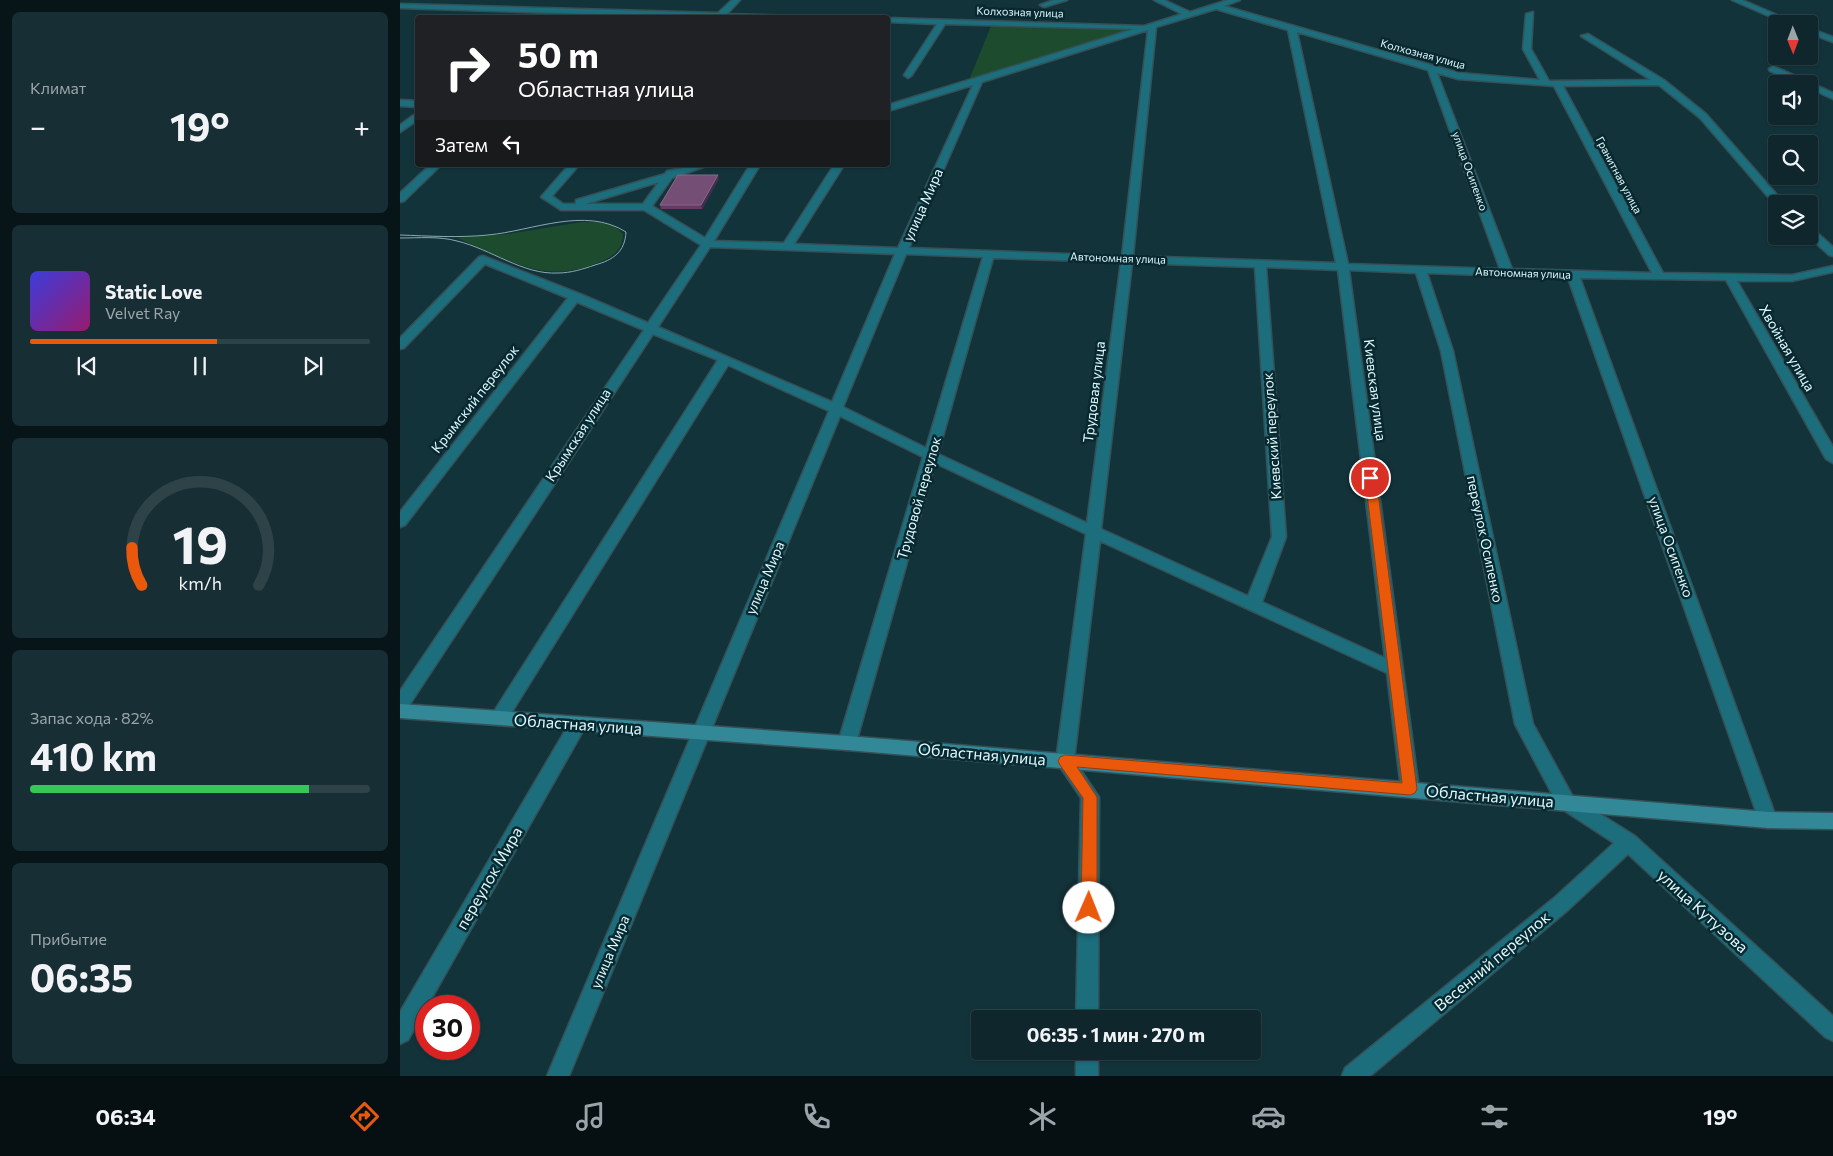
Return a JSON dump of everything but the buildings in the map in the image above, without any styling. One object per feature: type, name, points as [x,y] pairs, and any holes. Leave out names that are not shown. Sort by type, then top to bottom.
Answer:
[{"type":"main road","name":"Областная улица","points":[[400,711],[847,743],[1768,820],[1833,821]]},
{"type":"street","points":[[400,14],[422,0]]},
{"type":"street","points":[[467,8],[478,0]]},
{"type":"street","points":[[545,15],[563,0]]},
{"type":"street","points":[[721,15],[736,0]]},
{"type":"street","points":[[1044,5],[1063,0]]},
{"type":"street","points":[[1158,0],[1190,15]]},
{"type":"street","points":[[890,107],[978,82],[1236,0]]},
{"type":"street","points":[[1736,0],[1772,15]]},
{"type":"street","points":[[400,6],[551,10],[602,15],[638,13],[693,15]]},
{"type":"street","points":[[638,13],[645,6]]},
{"type":"street","name":"Колхозная улица","points":[[1215,6],[1458,76],[1552,84],[1661,82]]},
{"type":"street","name":"Гранитная улица","points":[[1530,14],[1526,49],[1552,84],[1659,276]]},
{"type":"street","name":"Колхозная улица","points":[[890,20],[1152,27]]},
{"type":"street","points":[[908,75],[943,21]]},
{"type":"street","name":"Трудовая улица","points":[[1065,761],[1127,258],[1152,27]]},
{"type":"street","name":"Киевская улица","points":[[1292,28],[1343,268],[1410,789]]},
{"type":"street","points":[[1818,34],[1833,40]]},
{"type":"street","points":[[1585,36],[1661,82],[1704,116],[1772,195]]},
{"type":"street","points":[[1773,69],[1787,75]]},
{"type":"street","name":"улица Осипенко","points":[[1432,70],[1507,272]]},
{"type":"street","name":"улица Мира","points":[[558,1076],[902,251],[978,82]]},
{"type":"street","points":[[1818,89],[1833,96]]},
{"type":"street","points":[[400,103],[415,104]]},
{"type":"street","points":[[400,129],[415,117]]},
{"type":"street","points":[[400,199],[434,167]]},
{"type":"street","points":[[572,167],[546,197],[562,207],[646,207],[675,167]]},
{"type":"street","points":[[562,207],[697,167]]},
{"type":"street","name":"Крымская улица","points":[[400,705],[649,328],[707,244],[754,167]]},
{"type":"street","points":[[787,248],[838,167]]},
{"type":"street","name":"Автономная улица","points":[[646,207],[707,244],[1573,275],[1792,278],[1833,269]]},
{"type":"street","points":[[1818,239],[1833,253]]},
{"type":"street","name":"Трудовой переулок","points":[[847,743],[990,254]]},
{"type":"street","points":[[400,345],[482,259],[576,296],[836,409],[1094,532],[1395,670]]},
{"type":"street","name":"Киевский переулок","points":[[1254,604],[1279,537],[1260,264]]},
{"type":"street","name":"переулок Осипенко","points":[[1420,269],[1447,351],[1524,724],[1566,802]]},
{"type":"street","name":"улица Осипенко","points":[[1573,275],[1768,820]]},
{"type":"street","name":"Хвойная улица","points":[[1730,278],[1833,459]]},
{"type":"street","name":"Крымский переулок","points":[[400,522],[576,296]]},
{"type":"street","points":[[499,718],[724,359]]},
{"type":"street","name":"переулок Мира","points":[[400,1033],[578,724]]},
{"type":"street","points":[[1065,761],[1090,797],[1087,1010]]},
{"type":"street","name":"улица Кутузова","points":[[1566,802],[1628,842],[1833,1030]]},
{"type":"street","name":"Весенний переулок","points":[[1353,1076],[1562,904],[1628,842]]},
{"type":"street","points":[[1087,1060],[1087,1076]]},
{"type":"green space","points":[[991,26],[1131,29],[969,80]]},
{"type":"green space","points":[[582,222],[609,224],[623,234],[623,239],[613,255],[580,269],[544,271],[527,267],[511,262],[457,238],[508,234]]},
{"type":"tram line","points":[[400,235],[477,236],[505,233],[576,220],[610,224],[626,232],[623,245],[612,258],[581,269],[558,273],[532,270],[450,239],[400,238]]},
{"type":"route","points":[[1089,908],[1090,797],[1065,761],[1410,789],[1370,478]]}]
